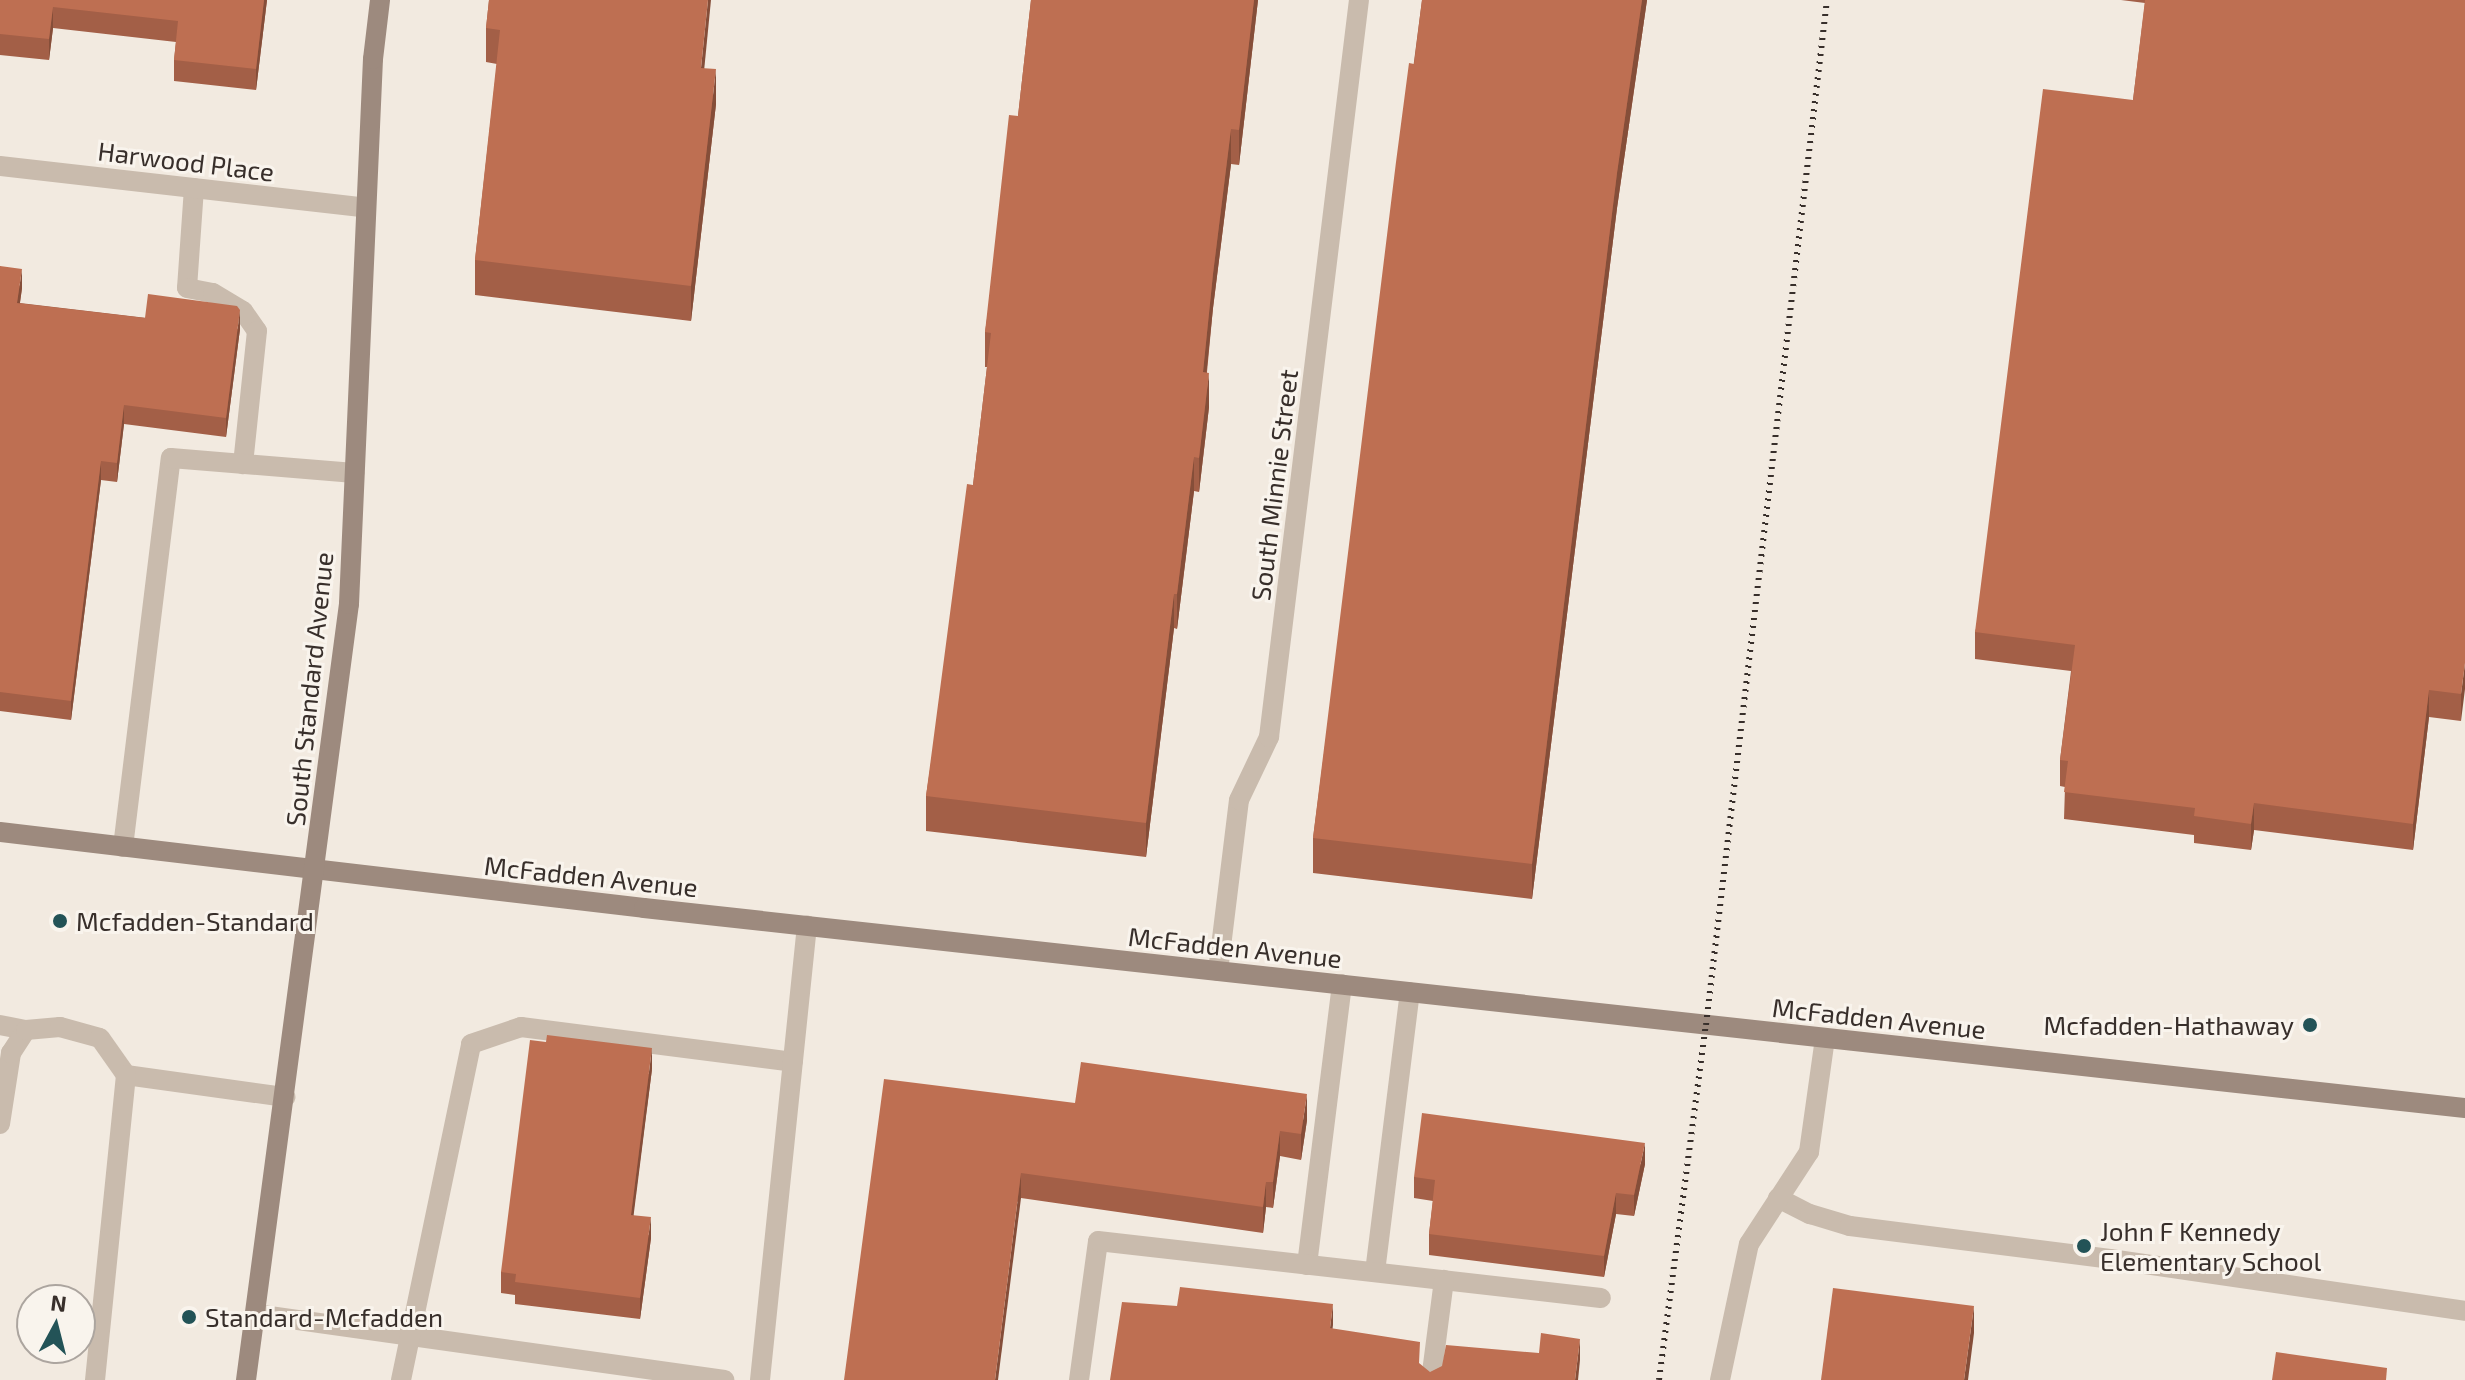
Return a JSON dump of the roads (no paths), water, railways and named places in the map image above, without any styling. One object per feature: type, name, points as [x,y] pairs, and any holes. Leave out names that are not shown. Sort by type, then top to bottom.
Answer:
[{"type":"street","name":"South Standard Avenue","points":[[246,1380],[349,604],[366,208],[380,0]]},
{"type":"street","name":"South Minnie Street","points":[[1218,971],[1239,800],[1269,737],[1359,0]]},
{"type":"street","name":"Harwood Place","points":[[0,166],[366,208]]},
{"type":"street","points":[[194,188],[187,288],[213,293],[243,311],[257,331],[243,464]]},
{"type":"street","points":[[123,847],[171,458],[354,473]]},
{"type":"street","name":"McFadden Avenue","points":[[0,832],[315,871],[2465,1108]]},
{"type":"street","points":[[760,1380],[807,925]]},
{"type":"street","points":[[1307,1265],[1342,984]]},
{"type":"street","points":[[1375,1272],[1410,992]]},
{"type":"street","points":[[0,1025],[26,1030],[60,1027],[100,1038],[126,1075],[95,1380]]},
{"type":"street","points":[[401,1380],[471,1044],[521,1027],[793,1062]]},
{"type":"street","points":[[0,1124],[11,1053],[26,1030]]},
{"type":"street","points":[[1720,1380],[1749,1244],[1809,1152],[1825,1038]]},
{"type":"street","points":[[126,1075],[285,1097]]},
{"type":"street","points":[[1778,1198],[1810,1214],[1850,1226],[2110,1259],[2465,1311]]},
{"type":"street","points":[[1079,1380],[1098,1241],[1601,1298]]},
{"type":"street","points":[[1431,1380],[1444,1280]]},
{"type":"street","points":[[255,1314],[409,1333],[724,1380]]},
{"type":"railway","points":[[1659,1380],[1706,1025],[1827,0]]},
{"type":"place","name":"Mcfadden-Standard","points":[[60,921]]},
{"type":"place","name":"Mcfadden-Hathaway","points":[[2310,1025]]},
{"type":"place","name":"John F Kennedy Elementary School","points":[[2084,1246]]},
{"type":"place","name":"Standard-Mcfadden","points":[[189,1317]]}]
